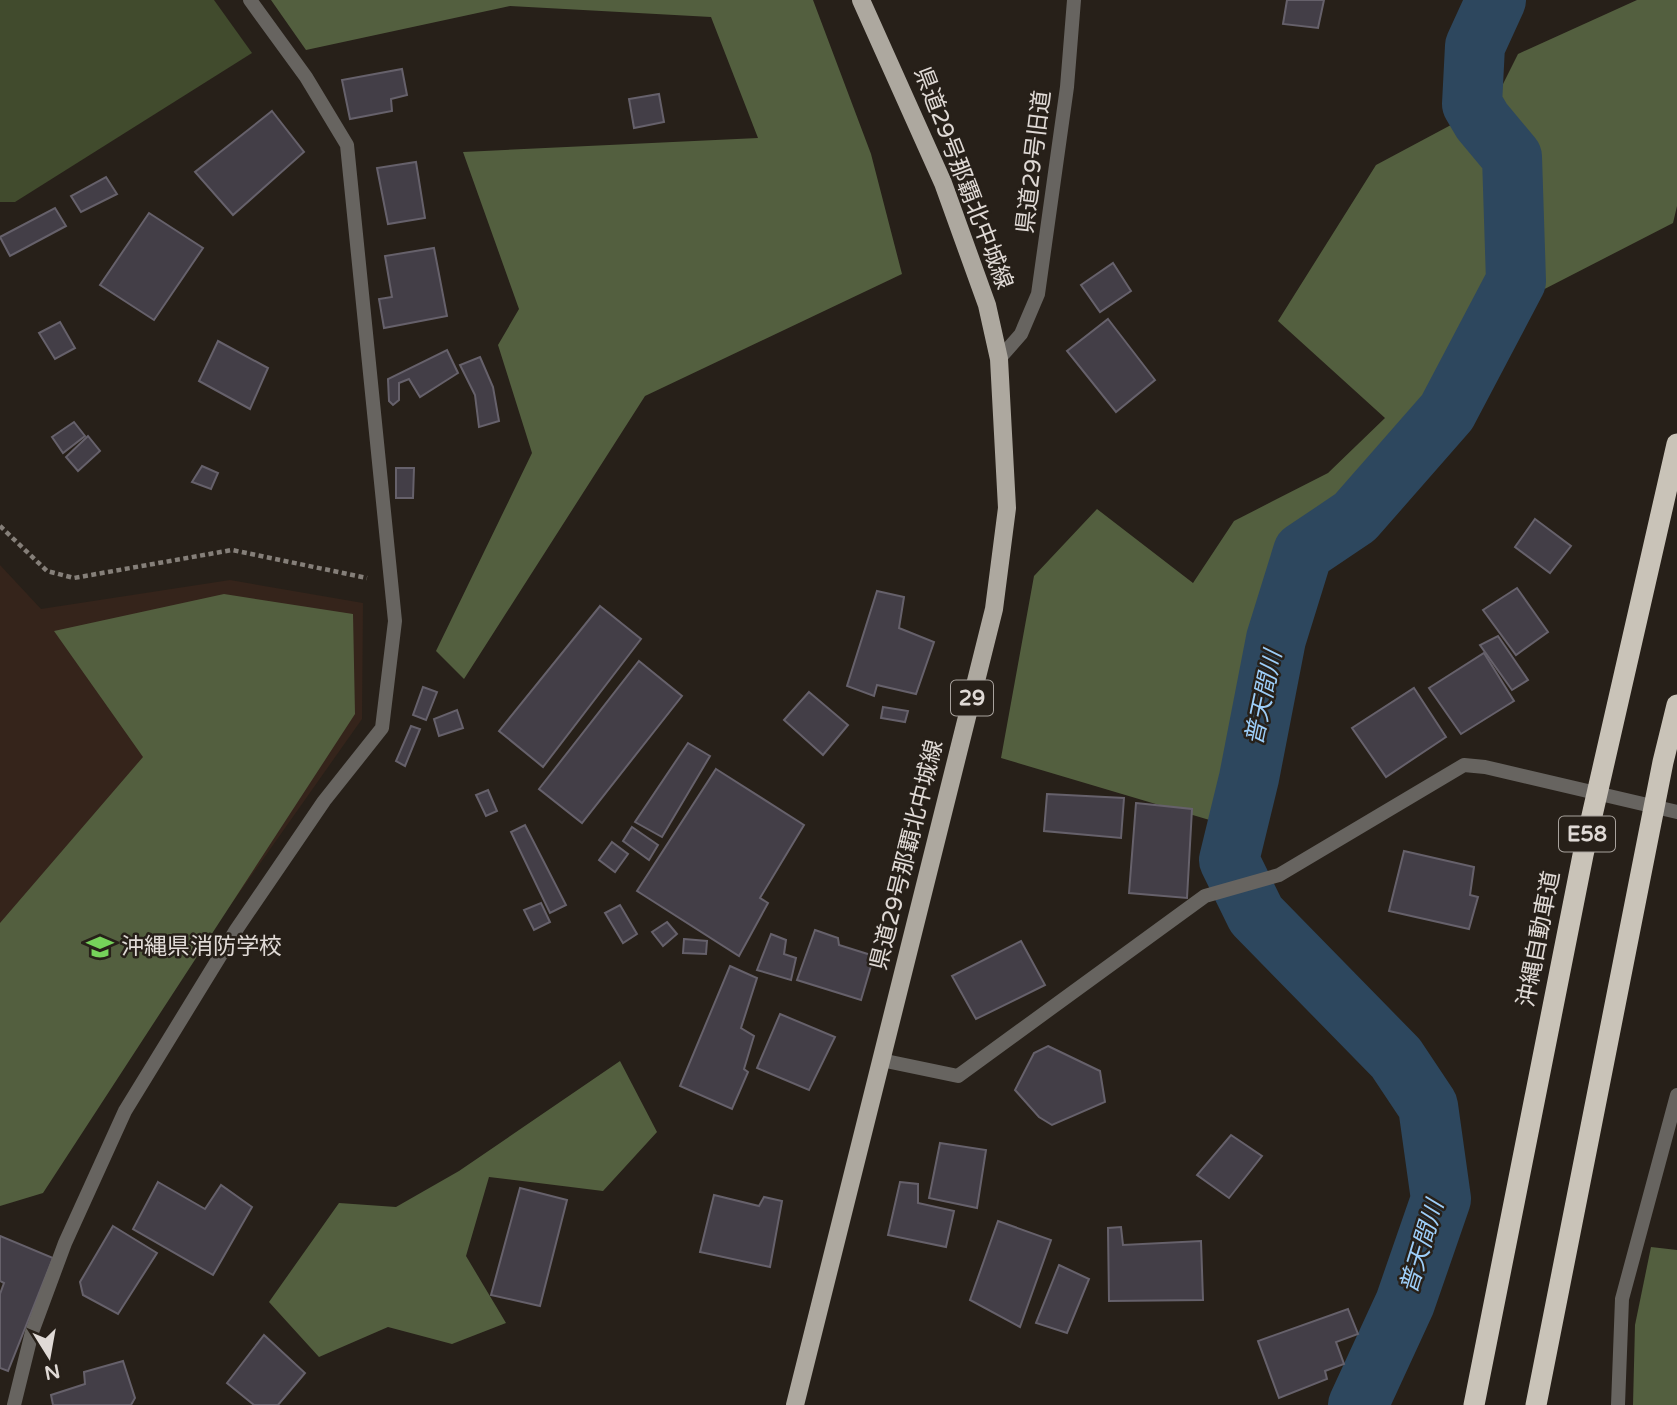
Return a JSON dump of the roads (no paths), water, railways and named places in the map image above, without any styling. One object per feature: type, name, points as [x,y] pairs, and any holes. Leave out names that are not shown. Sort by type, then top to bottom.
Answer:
[{"type":"highway","name":"沖縄自動車道","points":[[1474,1405],[1583,855],[1677,444]]},
{"type":"highway","name":"E58","points":[[1536,1405],[1663,762],[1677,705]]},
{"type":"main road","name":"県道29号那覇北中城線","points":[[795,1405],[995,609],[1007,508],[999,359],[987,305],[943,183],[861,0]]},
{"type":"street","points":[[14,1405],[32,1332],[65,1243],[125,1111],[236,930],[324,801],[382,728],[394,621],[347,145],[306,77],[250,0]]},
{"type":"street","name":"県道29号旧道","points":[[999,359],[1021,334],[1038,294],[1066,100],[1074,0]]},
{"type":"street","points":[[881,1060],[958,1076],[1205,896],[1279,875],[1464,765],[1485,767],[1677,812]]},
{"type":"street","points":[[1618,1405],[1622,1298],[1677,1096]]},
{"type":"waterway","name":"普天間川","points":[[1358,1405],[1405,1303],[1441,1199],[1428,1106],[1396,1058],[1256,915],[1229,860],[1249,778],[1276,639],[1303,552],[1355,517],[1447,412],[1516,281],[1512,157],[1482,121],[1472,104],[1475,46],[1496,0]]},
{"type":"place","name":"沖縄県消防学校","points":[[100,947]]}]
